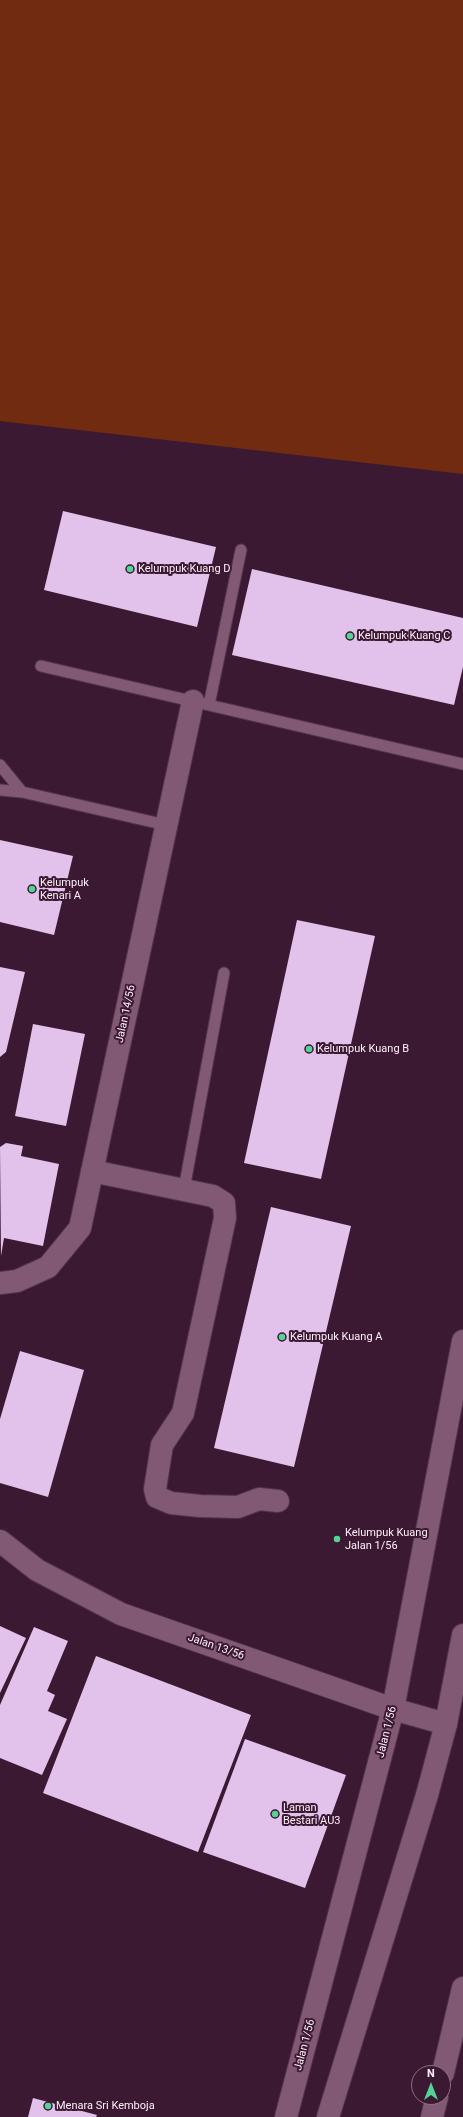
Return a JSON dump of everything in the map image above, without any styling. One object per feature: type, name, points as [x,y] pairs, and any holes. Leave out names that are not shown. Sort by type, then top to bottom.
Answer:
[{"type":"street","name":"Jalan 14/56","points":[[0,1283],[17,1281],[48,1267],[80,1228],[166,825],[201,703]]},
{"type":"street","points":[[92,1171],[213,1196],[224,1203],[225,1218],[183,1413],[162,1445],[155,1489],[157,1497],[171,1503],[200,1506],[238,1507],[260,1499],[278,1501]]},
{"type":"street","name":"Jalan 1/56","points":[[286,2117],[393,1709],[463,1341]]},
{"type":"street","name":"Jalan 13/56","points":[[0,1541],[37,1570],[121,1614],[393,1709],[446,1724]]},
{"type":"street","points":[[328,2117],[427,1795],[446,1724],[463,1635]]},
{"type":"street","points":[[445,2065],[463,1988]]},
{"type":"street","points":[[432,2117],[435,2105]]},
{"type":"lane","points":[[201,703],[241,550]]},
{"type":"lane","points":[[41,666],[462,764]]},
{"type":"lane","points":[[0,765],[22,792]]},
{"type":"lane","points":[[0,790],[22,792],[166,825]]},
{"type":"lane","points":[[184,1189],[224,973]]},
{"type":"shaded area","points":[[0,0],[463,0],[463,474],[0,421]]},
{"type":"building","name":"Kelumpuk Kuang D","points":[[63,511],[216,547],[197,627],[44,590]]},
{"type":"building","name":"Kelumpuk Kuang C","points":[[252,569],[463,618],[463,667],[454,705],[232,655]]},
{"type":"building","name":"Kelumpuk Kenari A","points":[[0,840],[73,856],[54,935],[0,922]]},
{"type":"building","name":"Kelumpuk Kuang B","points":[[297,920],[375,936],[321,1179],[244,1163]]},
{"type":"building","points":[[0,967],[25,972],[6,1052],[0,1057]]},
{"type":"building","points":[[33,1024],[85,1034],[66,1126],[15,1116]]},
{"type":"building","points":[[6,1143],[23,1146],[21,1156],[59,1164],[43,1246],[4,1238],[1,1256],[0,1147]]},
{"type":"building","name":"Kelumpuk Kuang A","points":[[271,1207],[351,1226],[294,1467],[214,1448]]},
{"type":"building","points":[[20,1351],[84,1370],[48,1497],[0,1483],[0,1419]]},
{"type":"building","points":[[0,1626],[26,1638],[0,1693]]},
{"type":"building","points":[[34,1627],[68,1641],[47,1691],[55,1695],[48,1711],[67,1719],[42,1775],[0,1758],[0,1705]]},
{"type":"building","points":[[96,1656],[251,1715],[198,1852],[43,1793]]},
{"type":"building","name":"Laman Bestari AU3","points":[[245,1739],[346,1775],[305,1888],[203,1852]]},
{"type":"building","name":"Menara Sri Kemboja","points":[[33,2098],[97,2115],[96,2117],[28,2117]]},
{"type":"place","name":"Kelumpuk Kuang D","points":[[130,569]]},
{"type":"place","name":"Kelumpuk Kuang C","points":[[350,636]]},
{"type":"place","name":"Kelumpuk Kenari A","points":[[32,889]]},
{"type":"place","name":"Kelumpuk Kuang B","points":[[309,1049]]},
{"type":"place","name":"Kelumpuk Kuang A","points":[[282,1337]]},
{"type":"place","name":"Kelumpuk Kuang Jalan 1/56","points":[[337,1539]]},
{"type":"place","name":"Laman Bestari AU3","points":[[275,1814]]},
{"type":"place","name":"Menara Sri Kemboja","points":[[48,2106]]}]
